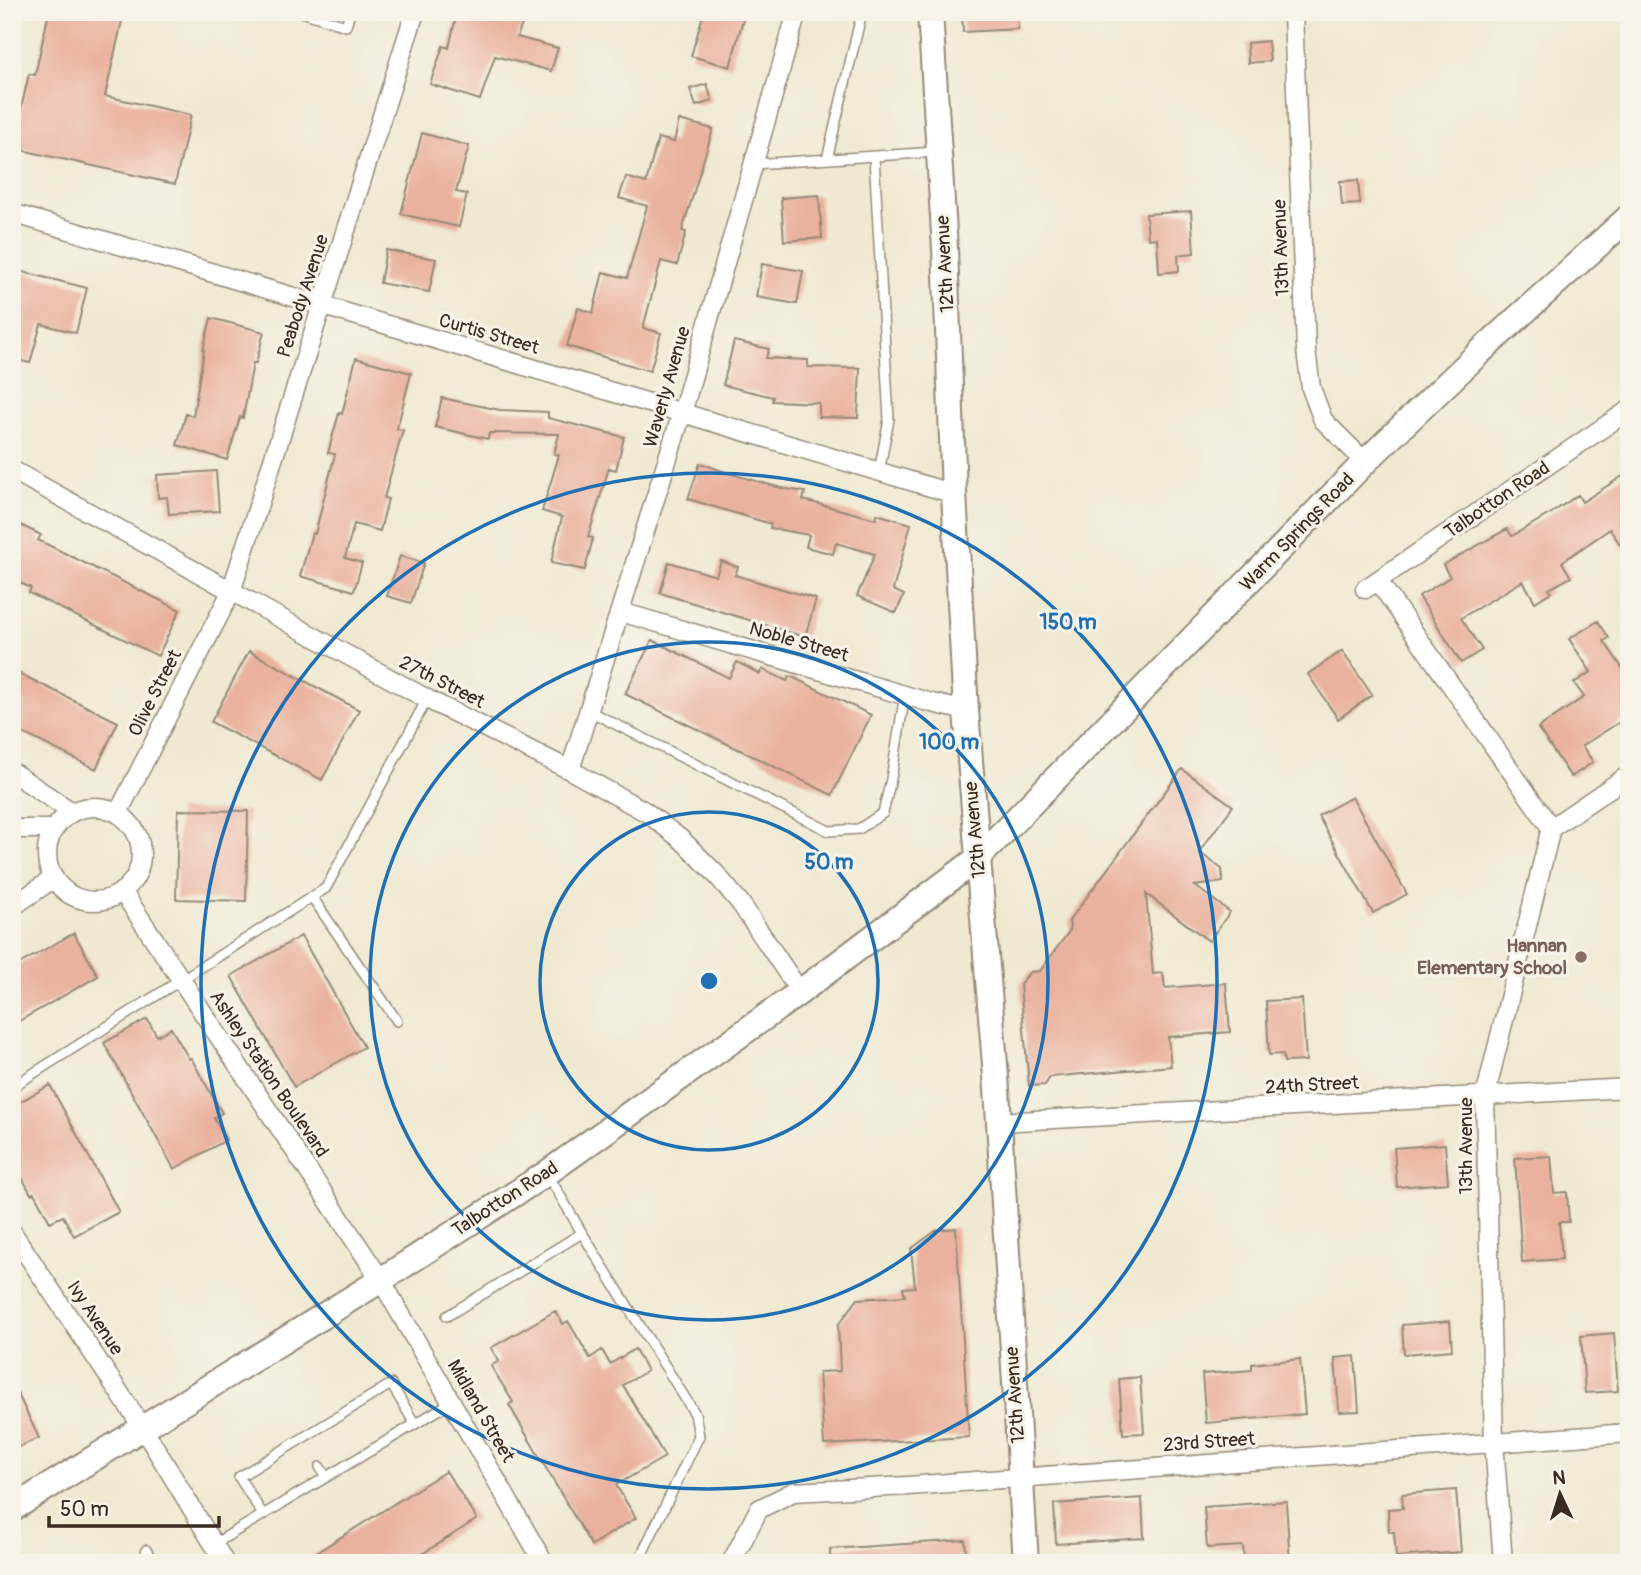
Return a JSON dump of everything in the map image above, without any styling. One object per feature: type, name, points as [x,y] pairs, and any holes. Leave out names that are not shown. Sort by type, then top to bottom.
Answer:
[{"type":"main road","name":"12th Avenue","points":[[930,12],[945,249],[954,494],[966,711],[997,1089],[1026,1563]]},
{"type":"main road","name":"Warm Springs Road","points":[[977,859],[1365,462],[1481,351],[1629,218]]},
{"type":"main road","name":"Talbotton Road","points":[[12,1509],[548,1173],[800,992],[977,859]]},
{"type":"street","name":"Peabody Avenue","points":[[231,592],[415,12]]},
{"type":"street","name":"Waverly Avenue","points":[[570,770],[682,413],[797,12]]},
{"type":"street","name":"13th Avenue","points":[[1293,12],[1306,350],[1311,387],[1323,420],[1365,462]]},
{"type":"street","name":"Curtis Street","points":[[12,213],[954,494]]},
{"type":"street","name":"Talbotton Road","points":[[1551,828],[1371,585],[1629,410]]},
{"type":"street","name":"27th Street","points":[[12,470],[427,699],[570,770],[646,812],[682,840],[715,873],[741,905],[800,992]]},
{"type":"street","name":"Olive Street","points":[[118,813],[231,592]]},
{"type":"street","name":"Noble Street","points":[[621,612],[966,711]]},
{"type":"street","points":[[12,772],[72,812]]},
{"type":"street","points":[[1551,828],[1629,775]]},
{"type":"street","points":[[87,807],[103,807],[118,813],[130,823],[138,836],[141,851],[139,866],[132,880],[122,891],[93,901],[78,898],[64,890],[54,878],[47,854],[48,841],[54,829],[72,812],[87,807]]},
{"type":"street","name":"13th Avenue","points":[[1503,1563],[1494,1442],[1485,1097],[1551,828]]},
{"type":"street","points":[[12,829],[54,829]]},
{"type":"street","points":[[12,907],[54,878]]},
{"type":"street","name":"Ashley Station Boulevard","points":[[122,891],[381,1280]]},
{"type":"street","name":"24th Street","points":[[998,1122],[1629,1088]]},
{"type":"street","name":"Ivy Avenue","points":[[12,1231],[143,1428],[225,1563]]},
{"type":"street","name":"Midland Street","points":[[381,1280],[544,1563]]},
{"type":"street","name":"23rd Street","points":[[731,1563],[759,1509],[793,1492],[908,1486],[1629,1433]]},
{"type":"lane","points":[[302,12],[346,26],[350,12]]},
{"type":"lane","points":[[827,159],[862,12]]},
{"type":"lane","points":[[753,164],[939,152]]},
{"type":"lane","points":[[874,156],[889,419],[879,472]]},
{"type":"lane","points":[[589,711],[829,831],[859,829],[883,813],[905,695]]},
{"type":"lane","points":[[12,1087],[326,888],[427,699]]},
{"type":"lane","points":[[312,897],[397,1021]]},
{"type":"lane","points":[[548,1173],[582,1233],[695,1414],[699,1436],[639,1560],[634,1563]]},
{"type":"lane","points":[[447,1316],[582,1233]]},
{"type":"lane","points":[[263,1515],[239,1477],[391,1384],[415,1424]]},
{"type":"lane","points":[[214,1544],[263,1515],[295,1490],[326,1477],[452,1402]]},
{"type":"lane","points":[[302,1438],[308,1447]]},
{"type":"lane","points":[[274,1455],[279,1465]]},
{"type":"lane","points":[[320,1467],[326,1477]]},
{"type":"lane","points":[[146,1550],[154,1563]]},
{"type":"building","points":[[49,12],[124,12],[105,96],[191,115],[175,184],[12,148],[29,74],[35,75]]},
{"type":"building","points":[[457,12],[527,12],[517,37],[558,48],[551,71],[495,56],[480,100],[430,84],[443,46],[449,48]]},
{"type":"building","points":[[704,12],[745,12],[730,67],[691,56]]},
{"type":"building","points":[[962,12],[1017,12],[1018,29],[963,32]]},
{"type":"building","points":[[1268,41],[1270,61],[1248,63],[1247,43]]},
{"type":"building","points":[[707,84],[712,101],[696,106],[690,89]]},
{"type":"building","points":[[679,120],[713,129],[682,231],[686,232],[677,265],[661,261],[643,328],[661,333],[650,371],[567,346],[578,308],[593,313],[603,272],[627,278],[647,206],[619,198],[626,177],[646,183],[658,138],[674,142]]},
{"type":"building","points":[[422,133],[469,146],[456,192],[467,194],[459,227],[401,214]]},
{"type":"building","points":[[1358,180],[1360,204],[1342,205],[1340,181]]},
{"type":"building","points":[[819,195],[822,238],[784,241],[781,198]]},
{"type":"building","points":[[1191,211],[1194,253],[1178,255],[1179,271],[1159,273],[1157,238],[1148,239],[1146,214]]},
{"type":"building","points":[[386,250],[436,259],[429,292],[380,283]]},
{"type":"building","points":[[762,264],[803,271],[797,304],[756,297]]},
{"type":"building","points":[[19,271],[87,288],[76,333],[41,324],[30,363],[12,359],[12,300]]},
{"type":"building","points":[[211,318],[264,332],[256,363],[253,363],[243,418],[240,417],[227,460],[177,445],[186,414],[193,416]]},
{"type":"building","points":[[734,341],[769,349],[766,358],[808,360],[808,367],[860,368],[858,418],[819,417],[819,403],[772,401],[773,397],[723,385]]},
{"type":"building","points":[[356,358],[411,373],[397,429],[403,430],[384,498],[388,499],[380,531],[354,524],[345,558],[362,563],[354,591],[300,576],[312,533],[315,534],[335,454],[328,453],[339,413],[342,414]]},
{"type":"building","points":[[442,398],[500,410],[548,412],[548,418],[624,437],[616,470],[609,468],[588,537],[593,538],[585,570],[551,563],[562,517],[542,511],[559,455],[554,454],[559,434],[489,433],[488,439],[435,427]]},
{"type":"building","points":[[700,463],[781,488],[805,492],[803,500],[876,519],[877,514],[911,524],[893,590],[904,595],[896,613],[857,596],[875,554],[836,543],[833,554],[806,547],[809,535],[770,528],[771,524],[688,499]]},
{"type":"building","points":[[216,471],[219,511],[169,514],[167,497],[158,498],[157,475]]},
{"type":"building","points":[[1629,472],[1629,558],[1610,529],[1562,562],[1571,577],[1549,589],[1551,592],[1535,602],[1523,581],[1461,618],[1482,650],[1461,663],[1419,596],[1450,577],[1443,565],[1507,529],[1512,536],[1578,495],[1582,502]]},
{"type":"building","points":[[12,521],[41,535],[38,540],[180,610],[158,656],[29,593],[31,588],[12,579]]},
{"type":"building","points":[[400,556],[424,563],[411,603],[387,596]]},
{"type":"building","points":[[721,561],[738,567],[735,575],[816,599],[805,637],[660,593],[669,562],[716,576]]},
{"type":"building","points":[[1598,621],[1609,638],[1604,641],[1629,678],[1629,716],[1582,746],[1593,762],[1571,777],[1538,728],[1584,697],[1574,683],[1591,672],[1569,639]]},
{"type":"building","points":[[652,640],[729,678],[737,662],[760,674],[762,669],[787,681],[790,676],[871,715],[832,795],[625,694]]},
{"type":"building","points":[[249,651],[359,710],[322,780],[211,722]]},
{"type":"building","points":[[1342,651],[1372,695],[1338,719],[1308,674]]},
{"type":"building","points":[[12,670],[118,722],[96,769],[12,728]]},
{"type":"building","points":[[1182,769],[1233,806],[1199,852],[1222,869],[1223,882],[1195,886],[1230,912],[1209,941],[1146,894],[1153,974],[1163,973],[1165,988],[1226,983],[1230,1032],[1168,1037],[1171,1066],[1050,1077],[1045,1085],[1029,1086],[1020,984],[1030,972],[1040,971],[1070,930],[1069,921]]},
{"type":"building","points":[[1352,797],[1407,894],[1373,913],[1318,816]]},
{"type":"building","points":[[178,810],[248,811],[246,901],[176,899]]},
{"type":"building","points":[[74,933],[98,976],[12,1025],[12,968]]},
{"type":"building","points":[[301,936],[364,1047],[294,1087],[231,976]]},
{"type":"building","points":[[1302,999],[1306,1061],[1284,1062],[1283,1054],[1269,1055],[1266,1001]]},
{"type":"building","points":[[147,1019],[157,1036],[171,1028],[222,1113],[214,1118],[226,1140],[174,1169],[104,1043]]},
{"type":"building","points":[[50,1085],[119,1212],[74,1236],[63,1216],[50,1222],[12,1159],[12,1106]]},
{"type":"building","points":[[1445,1144],[1448,1183],[1397,1187],[1394,1148]]},
{"type":"building","points":[[1551,1156],[1554,1193],[1567,1192],[1569,1222],[1559,1222],[1562,1259],[1522,1262],[1515,1158]]},
{"type":"building","points":[[956,1228],[969,1437],[824,1445],[819,1372],[840,1371],[838,1325],[858,1299],[905,1296],[903,1288],[915,1287],[911,1249],[937,1230]]},
{"type":"building","points":[[555,1311],[563,1324],[568,1321],[590,1358],[602,1350],[610,1364],[635,1349],[647,1371],[623,1385],[665,1457],[616,1485],[636,1518],[591,1545],[509,1405],[513,1402],[491,1366],[499,1361],[491,1348]]},
{"type":"building","points":[[1450,1321],[1452,1350],[1404,1354],[1402,1325]]},
{"type":"building","points":[[1614,1333],[1618,1391],[1585,1393],[1581,1336]]},
{"type":"building","points":[[1355,1356],[1359,1411],[1339,1412],[1335,1358]]},
{"type":"building","points":[[1300,1359],[1305,1414],[1206,1423],[1202,1374],[1252,1370],[1252,1364]]},
{"type":"building","points":[[1140,1377],[1144,1433],[1123,1434],[1119,1379]]},
{"type":"building","points":[[12,1382],[39,1438],[12,1450]]},
{"type":"building","points":[[446,1471],[477,1519],[408,1563],[300,1563]]},
{"type":"building","points":[[1456,1490],[1461,1552],[1396,1557],[1394,1532],[1389,1532],[1388,1509],[1403,1508],[1402,1494]]},
{"type":"building","points":[[1142,1498],[1144,1538],[1056,1544],[1054,1504]]},
{"type":"building","points":[[1286,1501],[1290,1563],[1271,1563],[1270,1557],[1244,1559],[1243,1546],[1207,1548],[1204,1507]]},
{"type":"building","points":[[965,1540],[967,1563],[830,1563],[830,1549]]},
{"type":"place","name":"Hannan Elementary School","points":[[1581,957]]}]
